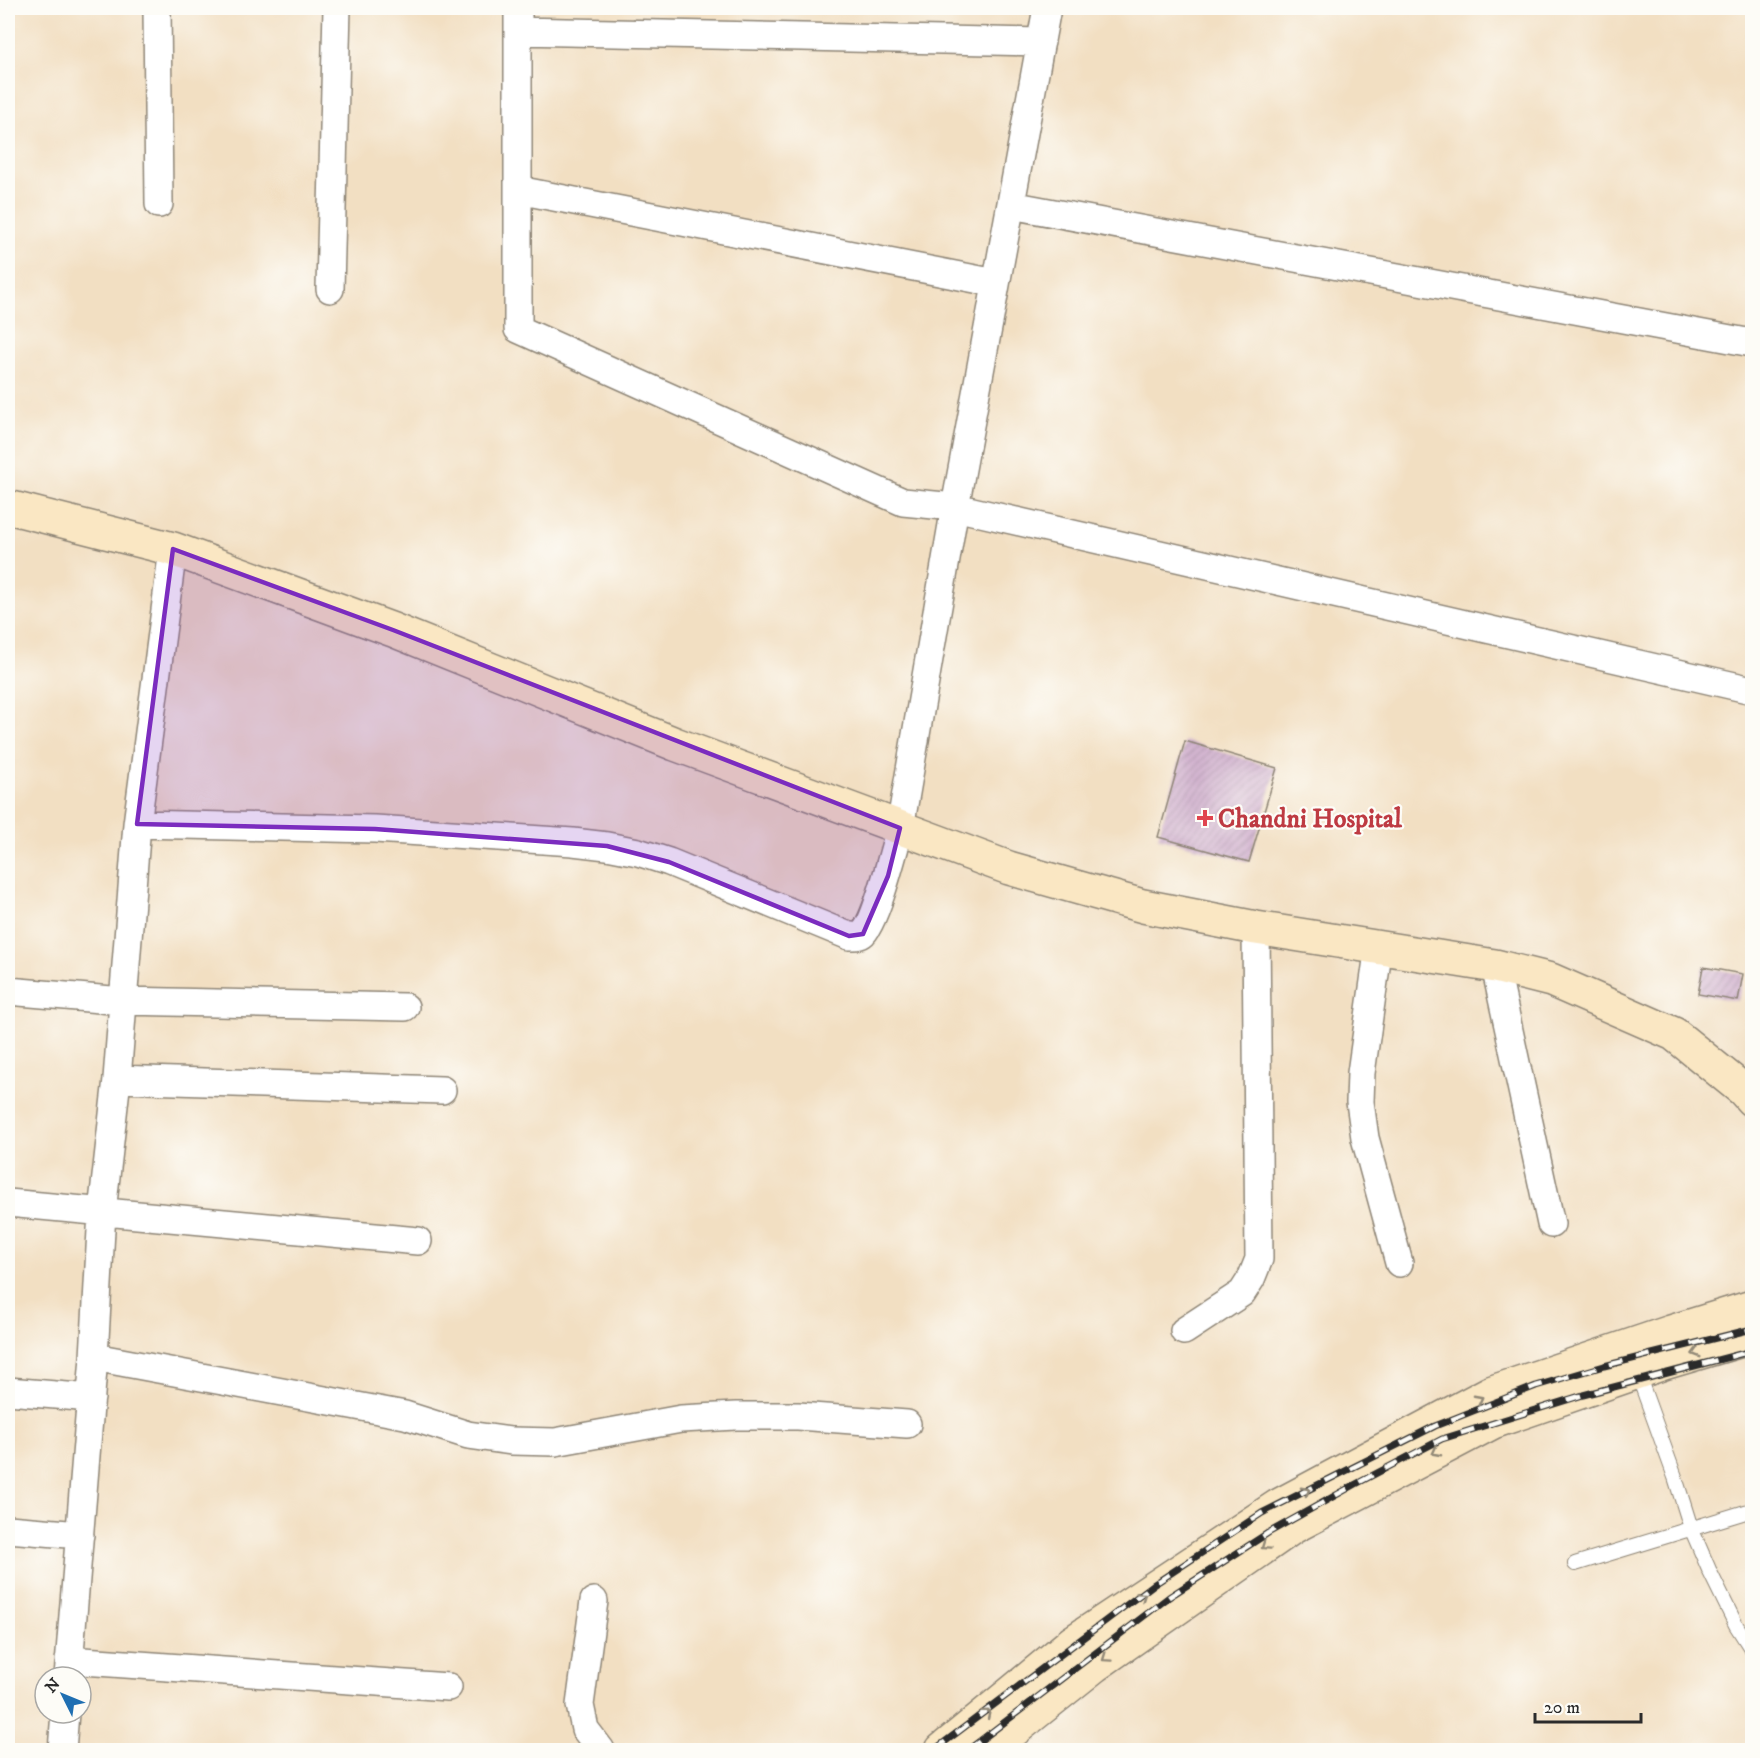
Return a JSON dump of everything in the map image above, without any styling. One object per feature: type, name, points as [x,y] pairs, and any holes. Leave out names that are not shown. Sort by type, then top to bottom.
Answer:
[{"type":"street","points":[[157,8],[159,204]]},
{"type":"street","points":[[330,290],[337,8]]},
{"type":"street","points":[[137,824],[375,829],[607,846],[638,852],[669,862],[838,932],[856,936],[863,934],[870,923],[888,876],[900,828],[955,507],[1047,8]]},
{"type":"street","points":[[1041,42],[518,19],[518,329],[903,502],[955,507],[1752,690]]},
{"type":"street","points":[[518,190],[996,283]]},
{"type":"street","points":[[1011,205],[1752,343]]},
{"type":"street","points":[[8,507],[173,549],[393,630],[675,744],[1009,868],[1143,906],[1256,928],[1495,966],[1551,980],[1674,1034],[1743,1090],[1752,1100]]},
{"type":"street","points":[[69,1665],[94,1357],[102,1212],[117,1079],[137,824],[173,549]]},
{"type":"street","points":[[1184,1331],[1242,1293],[1259,1259],[1256,928]]},
{"type":"street","points":[[1379,946],[1360,1073],[1360,1102],[1365,1138],[1399,1263]]},
{"type":"street","points":[[1495,966],[1551,1224]]},
{"type":"street","points":[[8,991],[123,1001],[405,1008]]},
{"type":"street","points":[[117,1079],[442,1090]]},
{"type":"street","points":[[8,1203],[417,1241]]},
{"type":"street","points":[[942,1750],[1073,1642],[1278,1506],[1490,1393],[1752,1307]]},
{"type":"street","points":[[989,1750],[1094,1666],[1293,1527],[1493,1422],[1637,1372],[1752,1337]]},
{"type":"street","points":[[94,1357],[405,1415],[468,1435],[511,1441],[555,1442],[681,1419],[736,1416],[798,1416],[907,1424]]},
{"type":"street","points":[[8,1391],[91,1398]]},
{"type":"street","points":[[8,1529],[80,1535]]},
{"type":"street","points":[[594,1601],[580,1705],[585,1729],[601,1750]]},
{"type":"street","points":[[93,1669],[448,1687]]},
{"type":"street","points":[[62,1750],[64,1725]]},
{"type":"lane","points":[[1637,1372],[1691,1528],[1715,1583],[1736,1625],[1752,1650]]},
{"type":"lane","points":[[1575,1564],[1752,1510]]},
{"type":"highlighted area","points":[[173,549],[393,630],[900,828],[888,876],[863,934],[849,936],[669,862],[607,846],[375,829],[137,824]]},
{"type":"building","points":[[1185,741],[1277,768],[1249,862],[1158,837]]},
{"type":"building","points":[[1703,967],[1743,974],[1738,1001],[1698,994]]},
{"type":"railway","points":[[934,1750],[1153,1585],[1262,1513],[1435,1426],[1536,1386],[1604,1366],[1752,1329]]},
{"type":"railway","points":[[968,1750],[1169,1597],[1268,1533],[1442,1439],[1583,1395],[1752,1351]]},
{"type":"place","name":"Chandni Hospital","points":[[1205,818]]}]
